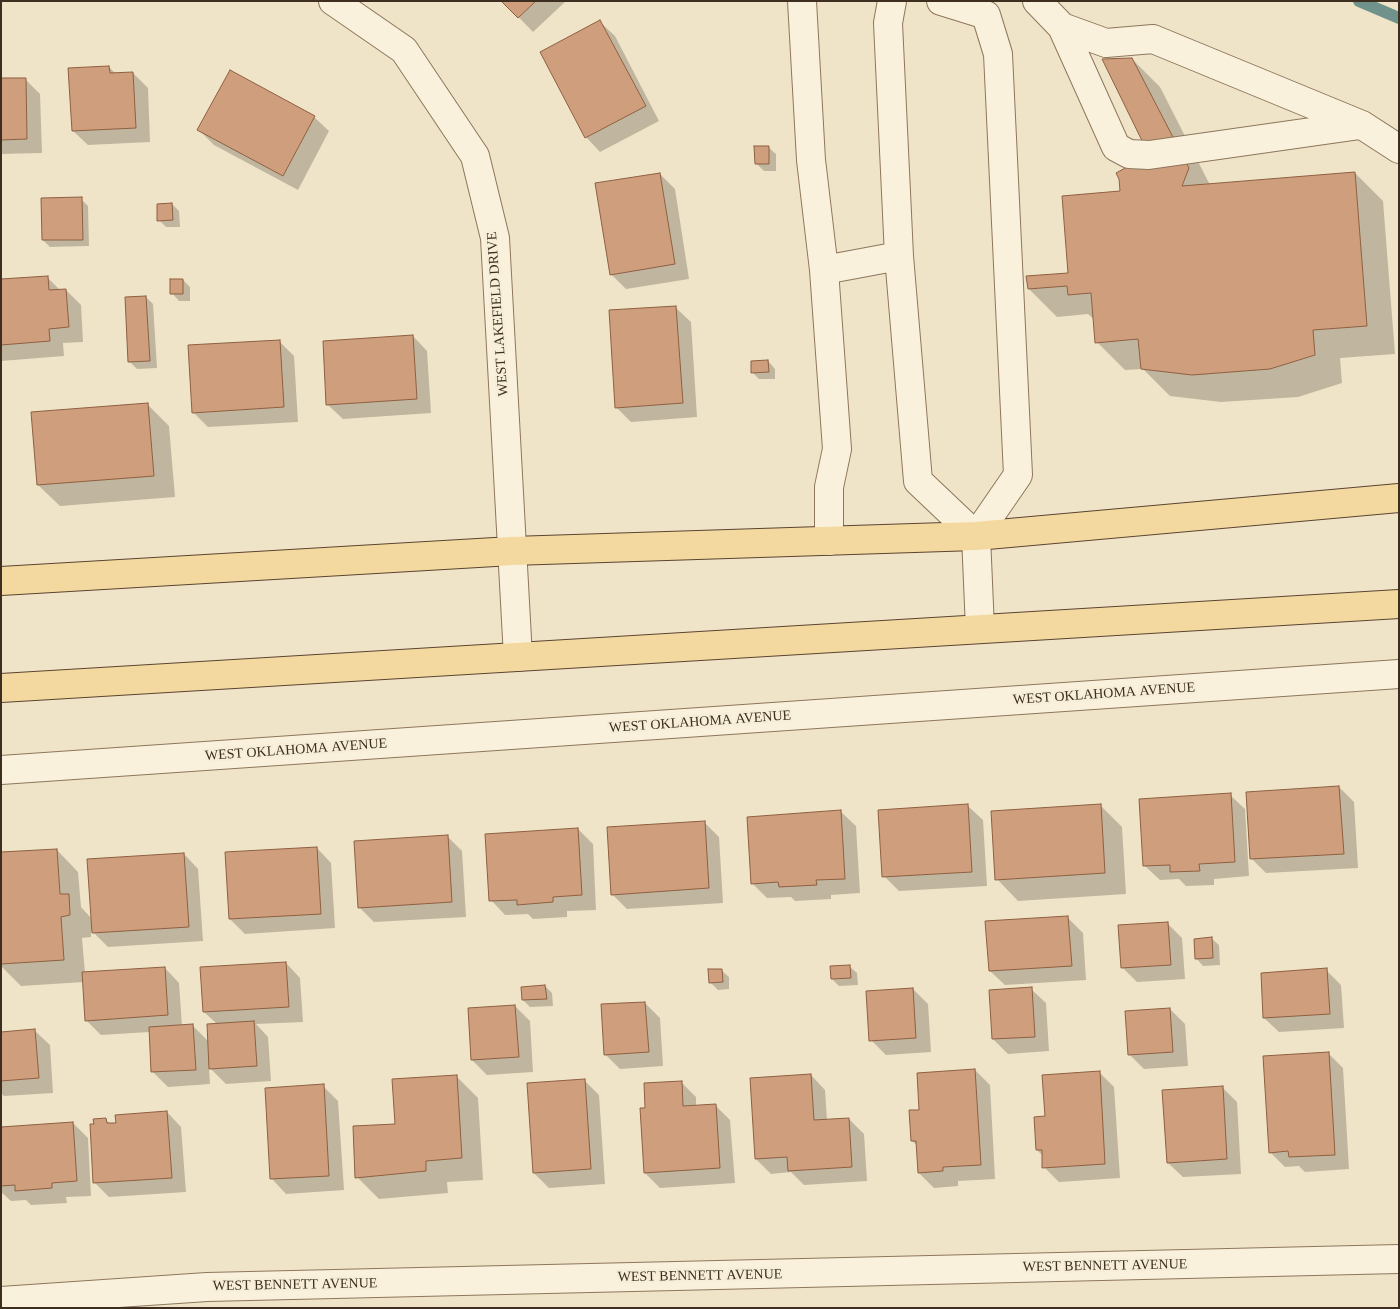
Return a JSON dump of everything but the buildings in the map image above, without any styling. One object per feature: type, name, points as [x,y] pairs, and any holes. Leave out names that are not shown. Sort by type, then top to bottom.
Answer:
[{"type":"main road","points":[[1,581],[512,551],[976,536],[1399,498]]},
{"type":"main road","points":[[1,688],[1399,604]]},
{"type":"street","name":"WEST LAKEFIELD DRIVE","points":[[333,1],[404,50],[475,156],[495,238],[518,656]]},
{"type":"street","points":[[802,1],[811,160],[824,270],[838,449],[829,487],[829,541]]},
{"type":"street","points":[[892,1],[888,23],[898,256],[918,481],[976,536]]},
{"type":"street","points":[[940,1],[986,15],[998,54],[1018,475],[976,536],[980,629]]},
{"type":"street","points":[[1037,1],[1062,27],[1116,147],[1129,154],[1149,155],[1362,125]]},
{"type":"street","points":[[1062,27],[1106,43],[1153,39],[1362,125],[1399,149]]},
{"type":"street","points":[[824,270],[898,256]]},
{"type":"street","name":"WEST OKLAHOMA AVENUE","points":[[1,770],[1399,674]]},
{"type":"street","name":"WEST BENNETT AVENUE","points":[[1,1301],[207,1297],[1399,1260]]},
{"type":"waterway","points":[[1359,1],[1399,18]]}]
